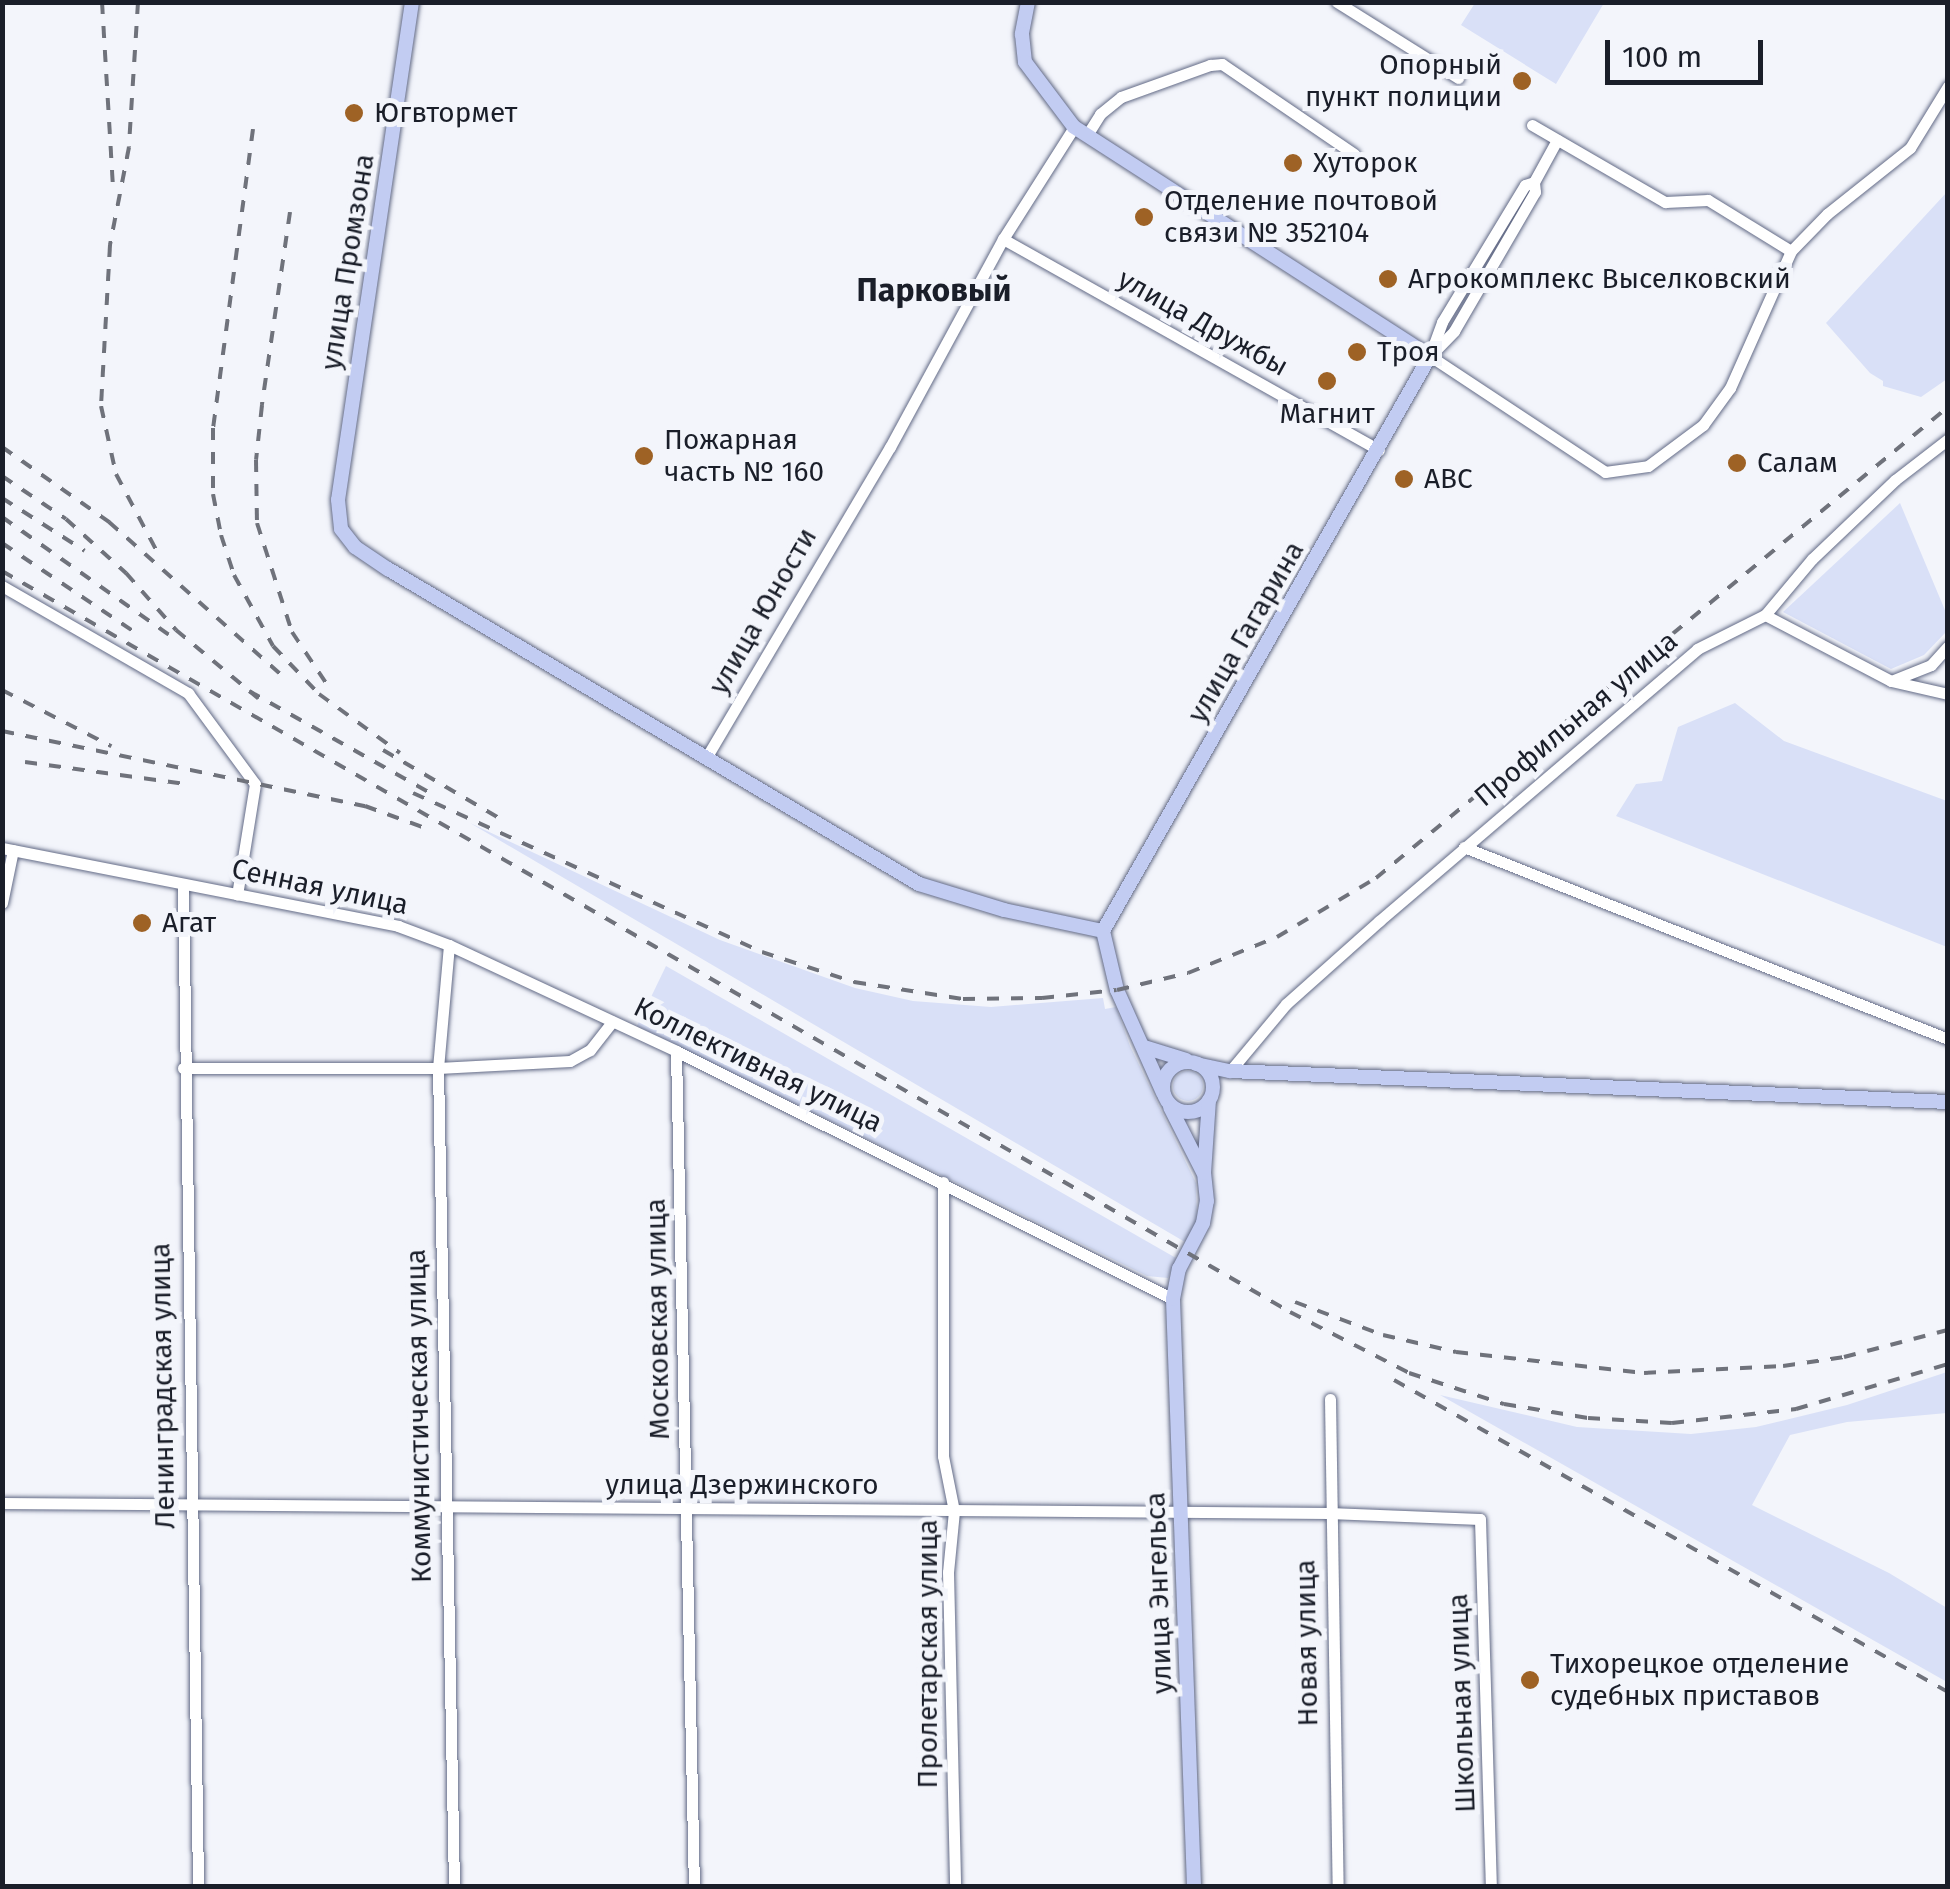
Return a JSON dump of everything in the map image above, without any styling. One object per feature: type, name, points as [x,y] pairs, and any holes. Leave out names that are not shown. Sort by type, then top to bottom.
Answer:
[{"type":"main road","name":"улица Промзона","points":[[412,2],[338,500],[341,529],[356,547],[388,569],[706,758]]},
{"type":"main road","points":[[1028,2],[1022,34],[1025,62],[1080,131],[1430,356]]},
{"type":"main road","name":"улица Гагарина","points":[[1103,931],[1430,356]]},
{"type":"main road","points":[[706,758],[919,884],[1004,910],[1103,931],[1117,990],[1204,1173]]},
{"type":"main road","points":[[1144,1047],[1230,1071],[1948,1102]]},
{"type":"main road","points":[[1165,1096],[1169,1070],[1194,1063],[1208,1072],[1211,1094]]},
{"type":"main road","points":[[1165,1096],[1186,1112],[1198,1110],[1230,1071]]},
{"type":"main road","name":"улица Энгельса","points":[[1194,1886],[1173,1299],[1179,1269],[1203,1223],[1207,1202],[1204,1173],[1211,1094]]},
{"type":"street","points":[[1337,2],[1458,78]]},
{"type":"street","name":"улица Юности","points":[[706,758],[890,448],[1004,239],[1080,131],[1122,97],[1196,69],[1222,64],[1354,154]]},
{"type":"street","points":[[1430,356],[1605,472],[1648,466],[1703,425],[1730,388],[1790,251],[1827,214],[1910,148],[1948,86]]},
{"type":"street","points":[[1532,125],[1665,202],[1708,200],[1790,251]]},
{"type":"street","name":"улица Гагарина","points":[[1430,356],[1442,322],[1525,185],[1534,182],[1557,140]]},
{"type":"street","name":"улица Дружбы","points":[[1004,239],[1378,450]]},
{"type":"street","name":"Профильная улица","points":[[1230,1071],[1286,1004],[1464,847],[1697,649],[1765,615],[1812,559],[1896,480],[1948,439]]},
{"type":"street","points":[[2,586],[188,693],[255,784],[237,895]]},
{"type":"street","points":[[1765,615],[1891,681],[1948,694]]},
{"type":"street","points":[[1891,681],[1931,664],[1948,646]]},
{"type":"street","name":"Профильная улица","points":[[1464,847],[1948,1039]]},
{"type":"street","points":[[2,903],[8,849]]},
{"type":"street","name":"Сенная улица","points":[[8,849],[398,926],[450,945],[612,1022]]},
{"type":"street","name":"Ленинградская улица","points":[[183,884],[198,1886]]},
{"type":"street","name":"Коммунистическая улица","points":[[450,945],[438,1068],[454,1886]]},
{"type":"street","name":"Коллективная улица","points":[[183,1068],[438,1068],[570,1060],[590,1050],[612,1022],[944,1182],[1173,1299]]},
{"type":"street","name":"Московская улица","points":[[676,1051],[694,1886]]},
{"type":"street","name":"Пролетарская улица","points":[[944,1182],[942,1456],[954,1511],[948,1572],[955,1886]]},
{"type":"street","name":"Новая улица","points":[[1330,1399],[1338,1886]]},
{"type":"street","name":"улица Дзержинского","points":[[2,1503],[1329,1513],[1480,1519]]},
{"type":"street","name":"Школьная улица","points":[[1480,1519],[1491,1886]]},
{"type":"shaded area","points":[[1475,2],[1604,3],[1556,84],[1461,25]]},
{"type":"shaded area","points":[[1947,192],[1947,379],[1921,397],[1883,386],[1883,381],[1870,373],[1826,323]]},
{"type":"shaded area","points":[[1900,503],[1947,615],[1947,631],[1924,655],[1891,669],[1783,612]]},
{"type":"shaded area","points":[[1735,703],[1784,741],[1947,801],[1947,947],[1616,816],[1636,784],[1662,781],[1678,727]]},
{"type":"shaded area","points":[[470,823],[720,940],[855,988],[913,1001],[991,1007],[1103,998],[1105,1009],[1116,1007],[1130,1046],[1196,1183],[1197,1221],[1185,1242]]},
{"type":"shaded area","points":[[666,966],[1176,1258],[1168,1278],[1147,1276],[637,1026]]},
{"type":"shaded area","points":[[1188,1071],[1202,1080],[1203,1086],[1194,1100],[1188,1101],[1174,1092],[1173,1086],[1182,1072]]},
{"type":"shaded area","points":[[1947,1372],[1947,1413],[1847,1422],[1790,1435],[1752,1505],[1889,1573],[1947,1608],[1947,1682],[1440,1395],[1577,1427],[1691,1434],[1756,1427],[1847,1405]]},
{"type":"railway","points":[[102,2],[113,189]]},
{"type":"railway","points":[[138,2],[129,147],[110,245],[101,406],[116,474],[160,557]]},
{"type":"railway","points":[[253,129],[213,428],[213,494],[221,535],[234,575],[273,646],[319,694],[400,753]]},
{"type":"railway","points":[[290,212],[256,460],[257,523],[292,632],[330,689]]},
{"type":"railway","points":[[413,793],[762,952],[854,982],[963,999],[1042,998],[1117,990],[1188,973],[1277,937],[1376,878],[1948,407]]},
{"type":"railway","points":[[2,447],[109,522],[286,679]]},
{"type":"railway","points":[[2,476],[66,519],[126,573],[176,630],[258,698]]},
{"type":"railway","points":[[2,498],[85,551]]},
{"type":"railway","points":[[2,517],[169,635]]},
{"type":"railway","points":[[2,543],[133,631]]},
{"type":"railway","points":[[2,571],[1290,1312],[1409,1373],[1504,1404],[1588,1418],[1672,1423],[1796,1409],[1948,1364]]},
{"type":"railway","points":[[2,690],[111,746]]},
{"type":"railway","points":[[249,691],[432,794]]},
{"type":"railway","points":[[2,731],[365,806],[428,829]]},
{"type":"railway","points":[[383,750],[499,818]]},
{"type":"railway","points":[[25,762],[186,784]]},
{"type":"railway","points":[[1295,1302],[1383,1335],[1456,1352],[1644,1373],[1783,1366],[1844,1357],[1948,1330]]},
{"type":"railway","points":[[1394,1380],[1948,1692]]},
{"type":"place","name":"Опорный пункт полиции","points":[[1522,81]]},
{"type":"place","name":"Югвтормет","points":[[354,113]]},
{"type":"place","name":"Хуторок","points":[[1293,163]]},
{"type":"place","name":"Отделение почтовой связи № 352104","points":[[1144,217]]},
{"type":"place","name":"Агрокомплекс Выселковский","points":[[1388,279]]},
{"type":"place","name":"Троя","points":[[1357,352]]},
{"type":"place","name":"Магнит","points":[[1327,381]]},
{"type":"place","name":"Пожарная часть № 160","points":[[644,456]]},
{"type":"place","name":"Салам","points":[[1737,463]]},
{"type":"place","name":"ABC","points":[[1404,479]]},
{"type":"place","name":"Агат","points":[[142,923]]},
{"type":"place","name":"Тихорецкое отделение судебных приставов","points":[[1530,1680]]},
{"type":"district","name":"Парковый","points":[[934,290]]}]
